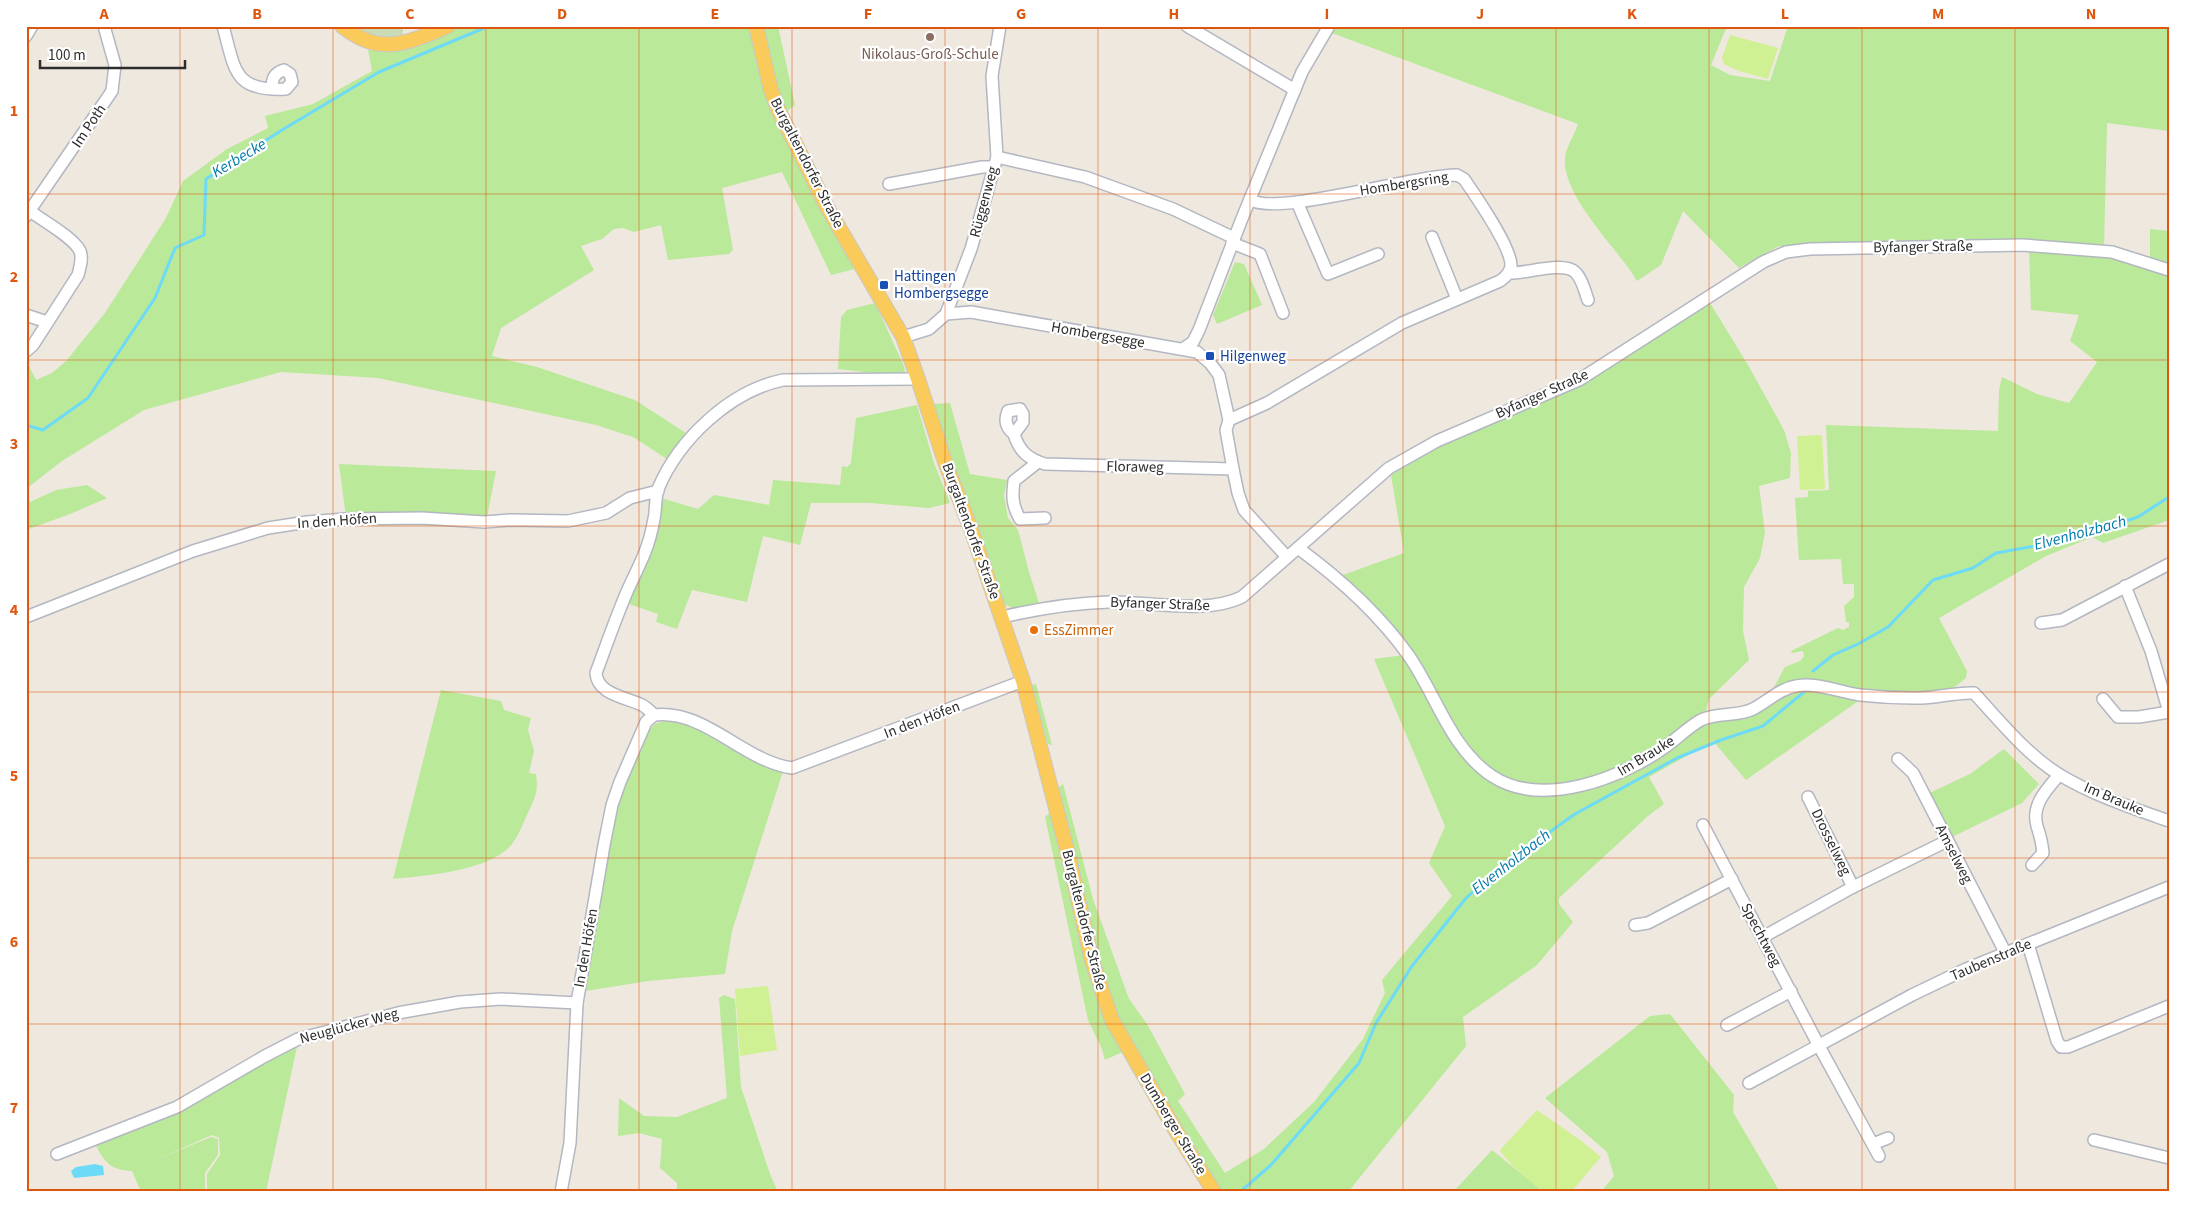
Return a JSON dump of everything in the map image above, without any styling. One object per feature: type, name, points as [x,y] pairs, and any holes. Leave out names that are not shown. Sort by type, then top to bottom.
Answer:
[{"type":"main road","points":[[342,26],[366,41],[387,45],[400,44],[448,26]]},
{"type":"main road","name":"Burgaltendorfer Straße","points":[[756,26],[771,90],[788,132],[827,207],[903,337],[945,462],[1002,617],[1023,681],[1068,854],[1094,970],[1112,1020],[1134,1056]]},
{"type":"main road","name":"Dumberger Straße","points":[[1134,1056],[1176,1131],[1214,1192]]},
{"type":"street","points":[[26,36],[32,26]]},
{"type":"street","name":"Im Poth","points":[[28,214],[112,91],[115,65],[104,26]]},
{"type":"street","points":[[223,26],[235,68],[240,78],[249,85],[272,88]]},
{"type":"street","name":"Rüggenweg","points":[[946,314],[977,230],[995,162],[992,76],[1000,26]]},
{"type":"street","points":[[1187,26],[1295,90]]},
{"type":"street","points":[[1184,348],[1193,342],[1199,330],[1295,90],[1310,55],[1329,26]]},
{"type":"street","points":[[890,184],[982,167],[995,162],[1085,177],[1173,209],[1260,254],[1283,313]]},
{"type":"street","name":"Hombergsring","points":[[1250,199],[1254,203],[1261,205],[1297,202],[1453,175],[1461,177],[1468,185],[1506,248],[1511,263],[1509,273]]},
{"type":"street","points":[[1297,202],[1328,274],[1378,254]]},
{"type":"street","points":[[26,351],[33,345],[78,274],[82,262],[80,251],[72,241],[28,214]]},
{"type":"street","points":[[1432,236],[1457,298]]},
{"type":"street","name":"Byfanger Straße","points":[[1002,617],[1043,608],[1099,602],[1212,606],[1230,603],[1242,597],[1389,468],[1436,441],[1579,380],[1763,262],[1786,252],[1810,248],[2023,245],[2112,252],[2169,270]]},
{"type":"street","points":[[1229,420],[1267,403],[1402,323],[1500,281],[1509,273],[1520,274],[1555,268],[1571,269],[1577,274],[1588,300]]},
{"type":"street","name":"Hombergsegge","points":[[946,314],[971,312],[1153,345],[1184,348]]},
{"type":"street","points":[[903,337],[929,329],[946,314]]},
{"type":"street","points":[[26,315],[47,322]]},
{"type":"street","points":[[1184,348],[1197,352],[1215,368],[1219,375],[1229,420],[1226,430],[1233,469],[1244,510],[1287,557]]},
{"type":"street","name":"In den Höfen","points":[[918,379],[783,380],[760,386],[739,396],[721,410],[696,434],[671,465],[658,491],[654,519],[645,551],[626,594],[596,673],[596,679],[601,687],[643,706],[654,715],[674,715],[698,724],[770,762],[792,768],[1023,681]]},
{"type":"street","points":[[1014,434],[1018,446],[1031,460],[1038,462]]},
{"type":"street","points":[[1038,462],[1014,481],[1012,496],[1014,508],[1020,519],[1045,518]]},
{"type":"street","name":"Floraweg","points":[[1038,462],[1045,464],[1233,469]]},
{"type":"street","name":"In den Höfen","points":[[26,616],[194,551],[268,528],[345,519],[422,518],[484,522],[511,520],[568,521],[606,513],[630,498],[658,491]]},
{"type":"street","name":"Im Brauke","points":[[1298,548],[1339,580],[1395,638],[1410,658],[1446,721],[1468,753],[1479,766],[1506,784],[1538,789],[1581,786],[1619,774],[1664,748],[1702,720],[1714,716],[1745,712],[1785,689],[1808,685],[1862,695],[1914,698],[1940,698],[1962,692],[1974,693],[2030,751],[2059,775],[2122,804],[2169,821]]},
{"type":"street","points":[[2041,623],[2062,620],[2169,564]]},
{"type":"street","points":[[2103,699],[2118,717],[2139,717],[2169,712],[2151,651],[2126,586]]},
{"type":"street","name":"In den Höfen","points":[[561,1192],[570,1143],[577,1003],[612,805],[642,730],[646,722],[654,715]]},
{"type":"street","name":"Amselweg","points":[[1898,759],[1913,773],[2006,952]]},
{"type":"street","points":[[2032,865],[2043,852],[2042,839],[2036,824],[2038,800],[2059,775]]},
{"type":"street","name":"Drosselweg","points":[[1808,797],[1853,887]]},
{"type":"street","name":"Spechtweg","points":[[1703,824],[1819,1046]]},
{"type":"street","name":"Drosselweg","points":[[1763,937],[1853,887],[1947,841]]},
{"type":"street","points":[[1635,925],[1648,923],[1732,879]]},
{"type":"street","name":"Taubenstraße","points":[[1749,1083],[1912,995],[2006,952],[2169,887]]},
{"type":"street","points":[[2028,944],[2057,1041],[2061,1047],[2068,1047],[2169,1006]]},
{"type":"street","points":[[1727,1024],[1791,991]]},
{"type":"street","name":"Neuglücker Weg","points":[[57,1154],[178,1107],[298,1039],[398,1013],[460,1002],[501,998],[577,1003]]},
{"type":"street","points":[[1819,1046],[1879,1156]]},
{"type":"street","points":[[1873,1144],[1888,1138]]},
{"type":"street","points":[[2094,1140],[2169,1158]]},
{"type":"green space","points":[[353,26],[403,26],[403,38],[390,39],[377,36]]},
{"type":"green space","points":[[464,26],[778,26],[795,105],[777,119],[855,269],[831,275],[782,172],[722,188],[733,250],[729,254],[668,260],[661,225],[634,232],[623,228],[614,229],[602,239],[581,246],[594,270],[501,328],[492,356],[537,367],[635,400],[689,435],[667,459],[633,437],[596,425],[378,378],[281,372],[144,410],[62,461],[26,489],[26,360],[36,380],[52,373],[66,361],[105,313],[166,218],[183,181],[227,149],[268,128],[265,116],[313,104],[372,71],[368,50],[401,50]]},
{"type":"green space","points":[[1334,26],[1727,26],[1711,65],[1730,75],[1770,81],[1788,26],[2169,26],[2169,131],[2107,123],[2104,248],[1868,244],[1779,246],[1739,268],[1683,211],[1661,265],[1637,281],[1579,202],[1570,184],[1565,168],[1566,152],[1578,124],[1329,32]]},
{"type":"green space","points":[[1730,35],[1778,48],[1768,79],[1739,71],[1724,64],[1722,58]]},
{"type":"green space","points":[[2150,229],[2169,231],[2169,265],[2150,258]]},
{"type":"green space","points":[[2029,249],[2105,255],[2169,274],[2169,520],[2103,543],[2090,536],[2090,538],[2046,556],[1939,618],[1967,671],[1966,678],[1952,689],[1939,694],[1861,692],[1798,680],[1771,693],[1785,667],[1800,661],[1804,656],[1803,651],[1792,653],[1791,651],[1838,628],[1843,630],[1849,627],[1849,622],[1846,622],[1844,606],[1854,597],[1854,584],[1843,584],[1841,559],[1799,560],[1795,498],[1808,497],[1808,491],[1829,490],[1826,425],[1998,431],[1999,390],[2002,377],[2037,394],[2069,403],[2097,362],[2070,341],[2079,315],[2031,310]]},
{"type":"green space","points":[[1235,262],[1244,264],[1262,305],[1217,324],[1213,315]]},
{"type":"green space","points":[[875,303],[904,366],[905,371],[899,376],[838,369],[841,317],[847,310]]},
{"type":"green space","points":[[1710,303],[1748,365],[1784,430],[1791,453],[1790,478],[1759,486],[1765,533],[1760,558],[1744,587],[1743,631],[1749,660],[1709,699],[1705,715],[1617,772],[1580,784],[1537,788],[1509,783],[1481,765],[1456,736],[1438,701],[1340,576],[1404,553],[1391,475],[1441,446],[1488,423]]},
{"type":"green space","points":[[950,403],[970,474],[1007,480],[1004,496],[1008,518],[1018,530],[1039,603],[1015,609],[1004,604],[933,404]]},
{"type":"green space","points":[[917,405],[934,463],[950,503],[929,508],[870,503],[811,503],[800,545],[763,536],[747,602],[692,590],[677,629],[656,622],[658,614],[626,603],[661,498],[698,509],[714,495],[769,505],[773,480],[840,485],[842,466],[847,467],[851,463],[856,418]]},
{"type":"green space","points":[[1822,435],[1825,489],[1800,490],[1797,436]]},
{"type":"green space","points":[[339,464],[496,471],[487,517],[346,517]]},
{"type":"green space","points":[[87,485],[107,498],[26,530],[26,493],[30,502],[56,490]]},
{"type":"green space","points":[[1404,655],[1455,741],[1507,787],[1582,788],[1694,728],[1787,691],[1807,688],[1864,697],[1746,780],[1713,741],[1649,777],[1664,804],[1648,816],[1559,898],[1559,904],[1573,922],[1537,965],[1463,1017],[1466,1046],[1348,1192],[1221,1192],[1114,1018],[1058,788],[1063,784],[1093,899],[1129,999],[1147,1024],[1185,1094],[1178,1101],[1225,1173],[1264,1149],[1314,1102],[1363,1039],[1385,993],[1382,980],[1452,896],[1429,863],[1445,826],[1374,659]]},
{"type":"green space","points":[[1036,684],[1052,745],[1048,744],[1031,685]]},
{"type":"green space","points":[[441,690],[501,701],[504,710],[531,718],[528,730],[534,751],[529,773],[536,774],[537,787],[535,796],[516,838],[502,853],[474,866],[439,874],[393,879]]},
{"type":"green space","points":[[664,721],[678,723],[709,734],[783,771],[732,931],[725,974],[648,981],[586,991],[616,807],[646,733],[655,724]]},
{"type":"green space","points":[[2004,749],[2039,784],[2022,803],[1952,837],[1927,794],[1970,774]]},
{"type":"green space","points":[[1056,807],[1091,961],[1129,1049],[1105,1060],[1102,1049],[1088,1020],[1045,817]]},
{"type":"green space","points":[[768,986],[777,1050],[740,1056],[735,989]]},
{"type":"green space","points":[[724,995],[735,999],[741,1087],[770,1174],[778,1192],[677,1192],[677,1183],[660,1168],[662,1139],[639,1133],[618,1136],[619,1098],[644,1116],[677,1117],[727,1098],[719,998]]},
{"type":"green space","points":[[1670,1014],[1734,1095],[1733,1112],[1780,1192],[1601,1192],[1614,1176],[1607,1152],[1545,1098],[1650,1016]]},
{"type":"green space","points":[[298,1042],[266,1192],[207,1192],[207,1174],[220,1155],[219,1138],[212,1135],[156,1160],[211,1137],[218,1139],[218,1155],[205,1173],[205,1192],[141,1192],[132,1171],[118,1169],[108,1163],[94,1142]]},
{"type":"green space","points":[[1537,1110],[1601,1157],[1571,1192],[1547,1192],[1542,1190],[1521,1174],[1500,1150]]},
{"type":"green space","points":[[1492,1150],[1544,1192],[1453,1192]]},
{"type":"water","points":[[95,1164],[103,1166],[104,1175],[74,1178],[71,1171],[76,1167]]},
{"type":"waterway","name":"Kerbecke","points":[[26,425],[43,430],[88,398],[155,298],[175,248],[204,235],[206,179],[282,130],[379,72],[489,26]]},
{"type":"waterway","name":"Elvenholzbach","points":[[1813,671],[1833,655],[1858,644],[1888,627],[1933,580],[1973,568],[1996,553],[2064,541],[2138,517],[2169,497]]},
{"type":"waterway","name":"Elvenholzbach","points":[[1240,1192],[1271,1165],[1359,1063],[1376,1023],[1412,966],[1466,898],[1502,866],[1575,814],[1677,758],[1721,740],[1763,726],[1804,692]]},
{"type":"place","name":"Nikolaus-Groß-Schule","points":[[930,37]]},
{"type":"place","name":"Hattingen Hombergsegge","points":[[884,285]]},
{"type":"place","name":"Hilgenweg","points":[[1210,356]]},
{"type":"place","name":"EssZimmer","points":[[1034,630]]}]
